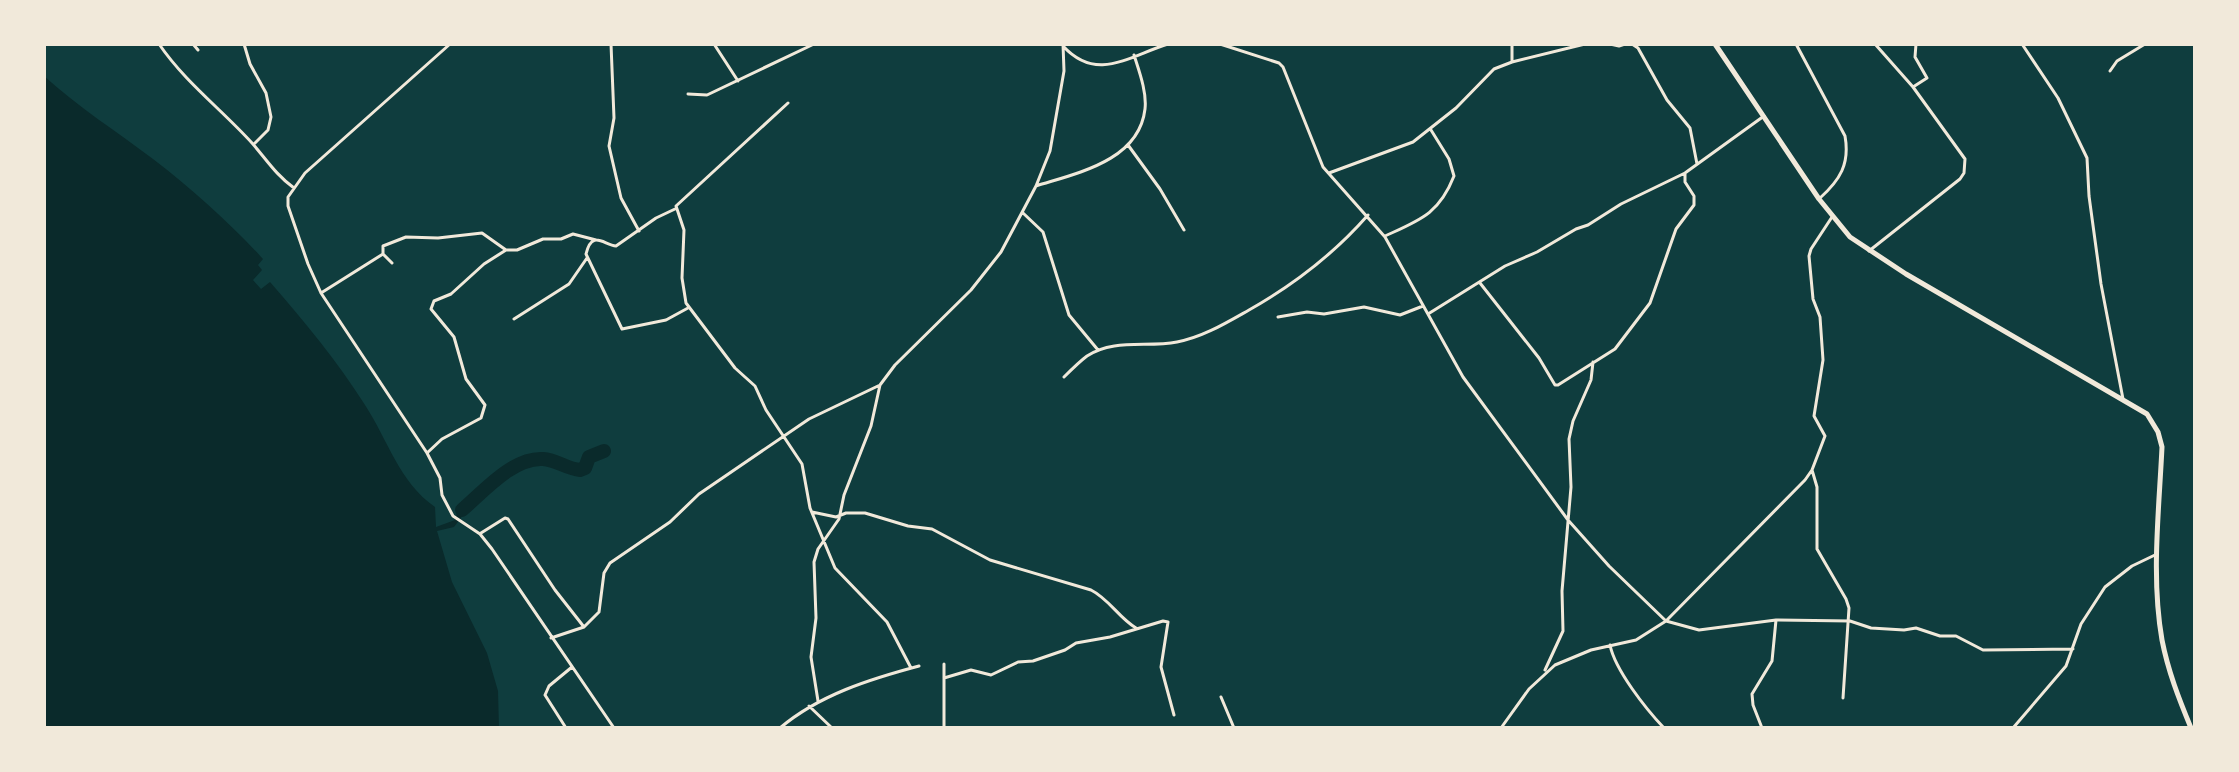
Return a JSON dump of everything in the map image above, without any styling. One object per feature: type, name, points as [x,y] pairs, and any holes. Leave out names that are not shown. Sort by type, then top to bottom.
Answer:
[{"type":"main road","points":[[1715,44],[1819,199],[1850,237],[2147,414],[2158,432],[2162,447],[2157,554],[2157,603],[2162,641],[2174,689],[2191,728]]},
{"type":"street","points":[[159,44],[177,70],[294,188]]},
{"type":"street","points":[[193,44],[198,50]]},
{"type":"street","points":[[244,44],[250,64],[266,93],[271,117],[268,130],[253,144]]},
{"type":"street","points":[[611,44],[614,118],[609,146],[621,198],[639,231]]},
{"type":"street","points":[[714,44],[738,81]]},
{"type":"street","points":[[1063,45],[1078,60],[1108,66],[1168,44]]},
{"type":"street","points":[[1220,44],[1283,67],[1316,152],[1329,173],[1385,237],[1463,377],[1568,520],[1609,566],[1666,621],[1699,630],[1776,620],[1850,621],[1871,628],[1916,628],[1940,636],[1956,636],[1983,650],[2073,649]]},
{"type":"street","points":[[1512,44],[1512,62]]},
{"type":"street","points":[[1329,173],[1413,142],[1431,130],[1494,69],[1585,44]]},
{"type":"street","points":[[1610,44],[1625,44]]},
{"type":"street","points":[[1632,44],[1638,48],[1667,100],[1690,128],[1697,165]]},
{"type":"street","points":[[1796,44],[1845,136],[1848,151],[1841,176],[1819,199]]},
{"type":"street","points":[[1869,251],[1960,179],[1964,173],[1965,159],[1913,87],[1875,44]]},
{"type":"street","points":[[1913,87],[1925,81],[1927,75],[1915,57],[1916,44]]},
{"type":"street","points":[[2022,44],[2058,98],[2087,158],[2101,284],[2123,399]]},
{"type":"street","points":[[2110,71],[2117,61],[2145,44]]},
{"type":"street","points":[[448,45],[305,173],[288,197],[289,214],[321,293],[427,453],[440,478],[442,495],[453,516],[480,534],[614,728]]},
{"type":"street","points":[[688,94],[707,95],[812,45]]},
{"type":"street","points":[[818,701],[811,657],[816,618],[814,562],[839,516],[871,426],[880,385],[895,365],[971,290],[1001,252],[1023,213],[1050,151],[1064,71],[1063,45]]},
{"type":"street","points":[[1036,186],[1102,164],[1136,137],[1146,106],[1134,55]]},
{"type":"street","points":[[427,453],[442,439],[481,418],[485,405],[466,379],[454,337],[431,309],[434,301],[451,294],[484,264],[506,250],[517,250],[543,239],[561,239],[573,234],[605,240],[613,247],[675,209],[788,103]]},
{"type":"street","points":[[1428,314],[1555,239],[1588,225],[1621,204],[1685,173],[1764,116]]},
{"type":"street","points":[[1385,237],[1430,215],[1448,192],[1454,176],[1449,159],[1431,130]]},
{"type":"street","points":[[1128,145],[1160,189],[1184,230]]},
{"type":"street","points":[[1480,283],[1539,358],[1555,385],[1622,343],[1654,295],[1668,247],[1678,226],[1694,205],[1694,196],[1685,182],[1685,173]]},
{"type":"street","points":[[675,209],[684,230],[682,278],[683,293],[689,307],[735,368],[755,386],[766,410],[803,467],[811,512],[835,568],[887,622],[911,668]]},
{"type":"street","points":[[1023,213],[1043,232],[1069,315],[1098,350]]},
{"type":"street","points":[[1064,377],[1086,356],[1098,350],[1122,345],[1176,343],[1224,325],[1308,274],[1368,215]]},
{"type":"street","points":[[1544,674],[1563,660],[1636,640],[1666,621],[1798,488],[1812,470],[1825,436],[1814,416],[1823,360],[1820,317],[1813,299],[1809,256],[1832,217]]},
{"type":"street","points":[[392,263],[383,254],[383,246],[406,237],[438,238],[482,233],[506,250]]},
{"type":"street","points":[[596,240],[587,249],[587,258],[622,329],[666,320],[689,307]]},
{"type":"street","points":[[321,293],[383,254]]},
{"type":"street","points":[[514,319],[569,284],[587,258]]},
{"type":"street","points":[[1278,317],[1364,307],[1400,315],[1423,306]]},
{"type":"street","points":[[1501,728],[1544,674],[1562,637],[1562,591],[1571,487],[1569,439],[1573,421],[1591,380],[1593,362]]},
{"type":"street","points":[[551,638],[584,627],[599,612],[604,573],[610,563],[670,522],[699,494],[809,419],[880,385]]},
{"type":"street","points":[[1812,470],[1817,487],[1817,549],[1846,599],[1850,621],[1844,649],[1846,677],[1843,698]]},
{"type":"street","points":[[811,512],[839,516],[850,512],[865,513],[908,526],[932,529],[990,560],[1091,590],[1101,595],[1136,628]]},
{"type":"street","points":[[480,534],[508,519],[555,590],[584,627]]},
{"type":"street","points":[[2013,728],[2066,666],[2081,624],[2105,587],[2132,566],[2157,554]]},
{"type":"street","points":[[1762,728],[1752,694],[1772,661],[1776,620]]},
{"type":"street","points":[[944,678],[971,670],[991,675],[1018,662],[1065,650],[1076,643],[1110,637],[1163,621],[1168,622],[1161,667],[1174,715]]},
{"type":"street","points":[[1610,645],[1614,658],[1641,703],[1664,728]]},
{"type":"street","points":[[944,664],[944,728]]},
{"type":"street","points":[[780,728],[818,701],[919,666]]},
{"type":"street","points":[[566,728],[546,698],[545,691],[572,667]]},
{"type":"street","points":[[1221,697],[1234,728]]},
{"type":"street","points":[[808,706],[832,728]]},
{"type":"water","points":[[44,76],[182,182],[263,259],[258,265],[262,270],[253,280],[261,289],[270,282],[332,357],[365,405],[403,473],[435,507],[436,527],[455,520],[459,507],[476,498],[454,527],[437,531],[452,582],[487,653],[498,691],[499,728],[44,728]]},
{"type":"waterway","points":[[462,510],[499,477],[521,464],[543,459],[580,470],[585,468],[589,457],[604,451]]}]
